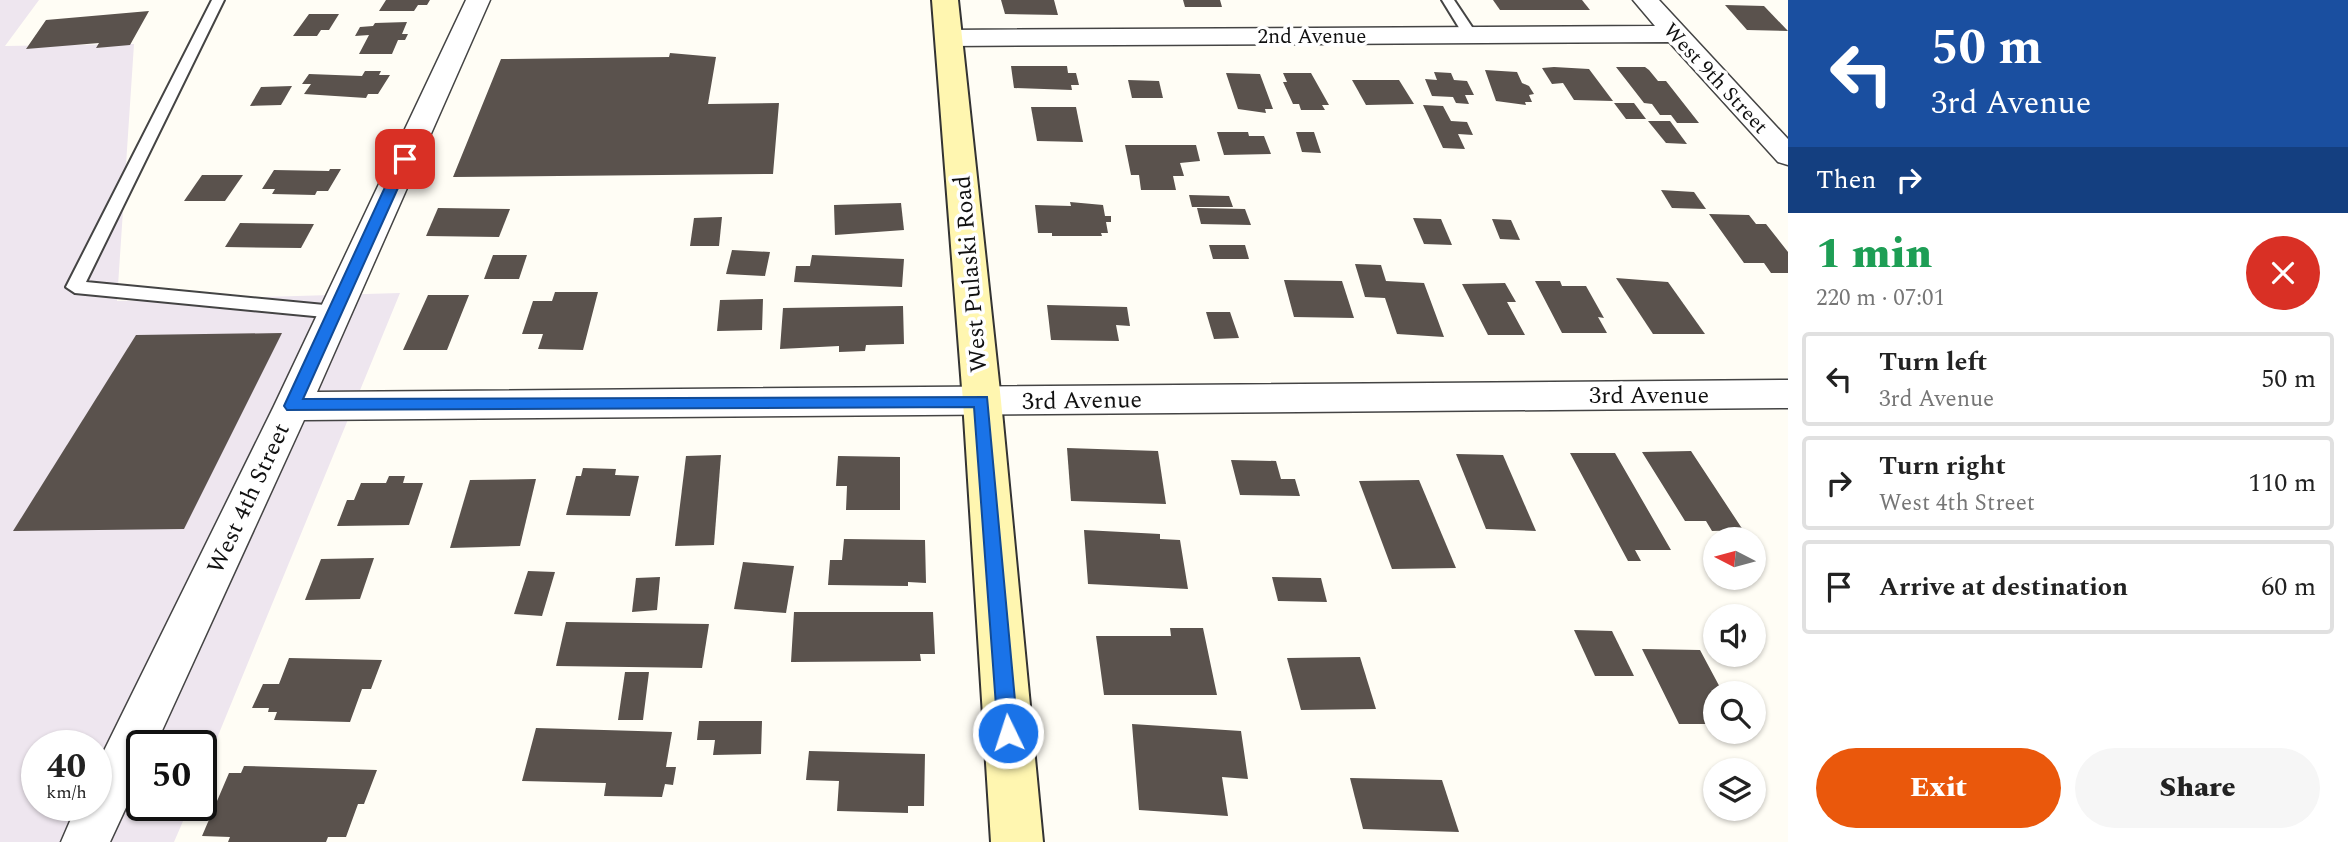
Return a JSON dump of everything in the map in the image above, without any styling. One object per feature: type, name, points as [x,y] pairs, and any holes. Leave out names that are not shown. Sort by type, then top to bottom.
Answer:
[{"type":"main road","name":"West Pulaski Road","points":[[945,0],[982,401],[1017,842]]},
{"type":"street","name":"West 4th Street","points":[[85,842],[292,406],[478,0]]},
{"type":"street","name":"West 9th Street","points":[[1644,0],[1788,156]]},
{"type":"street","name":"2nd Avenue","points":[[948,38],[1676,34]]},
{"type":"street","name":"3rd Avenue","points":[[292,406],[1788,394]]},
{"type":"lane","points":[[218,0],[75,287],[335,312]]},
{"type":"lane","points":[[1448,0],[1471,36]]},
{"type":"shaded area","points":[[0,0],[39,0],[5,46],[134,44],[117,301],[400,293],[217,738],[217,730],[126,730],[126,821],[183,821],[174,842],[0,842]]},
{"type":"building","points":[[386,0],[430,0],[427,5],[418,5],[414,11],[379,11]]},
{"type":"building","points":[[1001,0],[1054,0],[1058,15],[1005,14]]},
{"type":"building","points":[[1183,0],[1220,0],[1222,7],[1185,7]]},
{"type":"building","points":[[1493,0],[1582,0],[1590,10],[1500,10]]},
{"type":"building","points":[[1725,5],[1764,6],[1788,31],[1747,30]]},
{"type":"building","points":[[149,11],[130,45],[96,48],[99,43],[26,49],[46,20]]},
{"type":"building","points":[[309,14],[339,14],[329,30],[321,30],[317,36],[293,36]]},
{"type":"building","points":[[407,22],[402,34],[408,34],[405,40],[398,40],[392,54],[359,54],[369,35],[355,36],[360,27],[373,26],[375,23]]},
{"type":"building","points":[[670,53],[716,57],[708,104],[779,103],[773,174],[453,177],[501,59],[669,57]]},
{"type":"building","points":[[1011,66],[1067,66],[1068,73],[1076,73],[1079,85],[1071,85],[1072,90],[1014,88]]},
{"type":"building","points":[[1616,67],[1645,67],[1658,81],[1666,81],[1699,123],[1677,123],[1671,115],[1660,115],[1652,104],[1644,103]]},
{"type":"building","points":[[1542,68],[1589,69],[1613,101],[1574,100],[1563,83],[1552,84]]},
{"type":"building","points":[[1485,70],[1517,72],[1522,83],[1529,86],[1534,94],[1529,95],[1532,102],[1525,102],[1526,105],[1496,101]]},
{"type":"building","points":[[365,71],[381,71],[379,75],[390,75],[378,94],[368,94],[366,98],[304,94],[311,84],[302,84],[309,74],[362,76]]},
{"type":"building","points":[[1434,72],[1451,73],[1454,80],[1467,81],[1474,95],[1465,95],[1469,104],[1456,103],[1453,97],[1432,96],[1425,79],[1437,80]]},
{"type":"building","points":[[1226,73],[1260,74],[1273,109],[1265,109],[1266,113],[1238,109]]},
{"type":"building","points":[[1283,73],[1311,73],[1329,105],[1322,105],[1325,110],[1301,110],[1299,104],[1293,104],[1283,82],[1287,82]]},
{"type":"building","points":[[1128,80],[1159,81],[1163,98],[1132,98]]},
{"type":"building","points":[[1352,80],[1399,80],[1414,104],[1366,105]]},
{"type":"building","points":[[292,86],[281,105],[250,106],[261,87]]},
{"type":"building","points":[[1614,103],[1634,103],[1646,119],[1626,119]]},
{"type":"building","points":[[1423,105],[1443,106],[1451,121],[1467,122],[1473,135],[1458,134],[1465,149],[1443,148]]},
{"type":"building","points":[[1031,107],[1076,107],[1083,142],[1037,141]]},
{"type":"building","points":[[1648,121],[1670,121],[1687,144],[1666,143]]},
{"type":"building","points":[[1217,132],[1248,132],[1249,136],[1264,136],[1271,154],[1224,155]]},
{"type":"building","points":[[1296,132],[1314,132],[1321,153],[1302,152]]},
{"type":"building","points":[[1125,145],[1196,145],[1200,161],[1180,163],[1184,176],[1173,176],[1176,190],[1141,190],[1139,175],[1131,175]]},
{"type":"building","points":[[341,169],[328,191],[317,191],[315,195],[272,194],[275,189],[262,189],[274,170]]},
{"type":"building","points":[[202,175],[243,175],[225,201],[184,201]]},
{"type":"building","points":[[1661,190],[1694,192],[1706,209],[1672,208]]},
{"type":"building","points":[[1189,195],[1229,196],[1233,207],[1192,207]]},
{"type":"building","points":[[1070,202],[1103,205],[1105,216],[1111,216],[1111,222],[1106,222],[1108,233],[1101,233],[1102,236],[1052,236],[1052,233],[1038,233],[1035,205],[1071,206]]},
{"type":"building","points":[[901,203],[904,230],[835,235],[834,205]]},
{"type":"building","points":[[438,208],[510,209],[499,237],[426,236]]},
{"type":"building","points":[[1197,208],[1245,209],[1251,225],[1201,224]]},
{"type":"building","points":[[1709,214],[1749,215],[1756,224],[1766,224],[1788,252],[1788,273],[1771,273],[1764,263],[1744,263]]},
{"type":"building","points":[[722,217],[719,246],[690,246],[694,218]]},
{"type":"building","points":[[1413,218],[1441,219],[1452,245],[1424,244]]},
{"type":"building","points":[[1492,219],[1511,220],[1520,240],[1500,239]]},
{"type":"building","points":[[240,223],[314,224],[301,248],[225,247]]},
{"type":"building","points":[[1209,245],[1245,245],[1249,259],[1213,259]]},
{"type":"building","points":[[732,250],[770,252],[765,276],[726,274]]},
{"type":"building","points":[[493,255],[527,255],[519,279],[484,279]]},
{"type":"building","points":[[812,255],[904,259],[902,287],[794,282],[796,266],[810,266]]},
{"type":"building","points":[[1355,264],[1381,265],[1386,281],[1424,283],[1444,337],[1397,334],[1385,298],[1365,297]]},
{"type":"building","points":[[1616,278],[1668,282],[1705,334],[1653,334]]},
{"type":"building","points":[[1284,280],[1342,281],[1354,318],[1294,317]]},
{"type":"building","points":[[1535,281],[1560,281],[1562,286],[1586,286],[1604,318],[1598,317],[1607,333],[1562,333]]},
{"type":"building","points":[[1505,283],[1516,302],[1507,302],[1525,335],[1488,335],[1462,284]]},
{"type":"building","points":[[555,292],[598,292],[583,350],[538,349],[543,334],[522,334],[533,301],[552,301]]},
{"type":"building","points":[[428,295],[469,295],[447,350],[403,350]]},
{"type":"building","points":[[763,299],[762,330],[717,331],[720,300]]},
{"type":"building","points":[[1047,305],[1127,307],[1130,326],[1116,325],[1119,341],[1051,340]]},
{"type":"building","points":[[903,306],[904,344],[866,345],[865,351],[839,352],[839,346],[780,349],[783,308]]},
{"type":"building","points":[[1206,312],[1230,312],[1239,338],[1214,339]]},
{"type":"building","points":[[282,333],[184,529],[13,531],[136,335]]},
{"type":"building","points":[[1067,448],[1158,451],[1166,504],[1071,501]]},
{"type":"building","points":[[1691,451],[1741,527],[1710,527],[1706,521],[1685,521],[1642,452]]},
{"type":"building","points":[[1570,453],[1615,453],[1671,550],[1635,550],[1641,561],[1628,561]]},
{"type":"building","points":[[1456,454],[1503,455],[1536,531],[1486,529]]},
{"type":"building","points":[[721,455],[714,545],[675,546],[686,456]]},
{"type":"building","points":[[838,456],[900,457],[900,510],[846,510],[847,486],[836,486]]},
{"type":"building","points":[[1231,460],[1276,461],[1281,479],[1295,479],[1300,496],[1240,495]]},
{"type":"building","points":[[583,468],[616,469],[615,475],[639,476],[630,516],[566,515],[576,476],[581,476]]},
{"type":"building","points":[[389,476],[405,476],[403,483],[423,483],[409,525],[337,526],[347,500],[354,500],[361,483],[386,483]]},
{"type":"building","points":[[536,479],[520,546],[450,548],[470,480]]},
{"type":"building","points":[[1419,480],[1456,568],[1392,569],[1359,481]]},
{"type":"building","points":[[1084,530],[1160,534],[1160,539],[1180,540],[1188,589],[1088,584]]},
{"type":"building","points":[[844,539],[925,540],[926,583],[908,582],[908,586],[828,585],[830,560],[842,560]]},
{"type":"building","points":[[374,558],[360,599],[305,600],[321,559]]},
{"type":"building","points":[[743,562],[794,566],[786,613],[734,609]]},
{"type":"building","points":[[528,571],[555,572],[542,616],[514,614]]},
{"type":"building","points":[[660,577],[657,610],[632,612],[636,578]]},
{"type":"building","points":[[1272,577],[1321,578],[1327,602],[1278,601]]},
{"type":"building","points":[[794,612],[933,612],[935,654],[920,654],[921,661],[791,662]]},
{"type":"building","points":[[566,622],[709,624],[702,668],[556,666]]},
{"type":"building","points":[[1170,628],[1203,628],[1217,695],[1104,695],[1096,636],[1171,636]]},
{"type":"building","points":[[1574,630],[1612,631],[1634,676],[1595,676]]},
{"type":"building","points":[[1642,649],[1700,650],[1703,667],[1709,667],[1717,681],[1703,681],[1703,724],[1679,724]]},
{"type":"building","points":[[1360,657],[1376,709],[1301,710],[1287,658]]},
{"type":"building","points":[[289,658],[382,660],[371,689],[362,689],[350,722],[274,720],[277,712],[268,712],[269,708],[252,708],[263,684],[279,684]]},
{"type":"building","points":[[625,672],[649,672],[643,720],[618,720]]},
{"type":"building","points":[[699,721],[762,721],[761,754],[713,755],[715,740],[697,740]]},
{"type":"building","points":[[1132,724],[1241,731],[1248,779],[1222,777],[1228,816],[1139,810]]},
{"type":"building","points":[[536,728],[672,732],[666,767],[676,767],[673,785],[665,784],[662,797],[604,796],[606,783],[522,781]]},
{"type":"building","points":[[809,751],[925,754],[924,806],[908,806],[908,813],[837,811],[839,781],[806,780]]},
{"type":"building","points":[[244,766],[377,770],[364,804],[358,804],[346,837],[328,837],[326,842],[228,842],[230,837],[202,836],[208,821],[217,821],[217,801],[229,773],[241,773]]},
{"type":"building","points":[[1350,778],[1442,780],[1459,832],[1363,829]]},
{"type":"route","points":[[405,159],[292,406],[982,401],[1008,733]]}]
